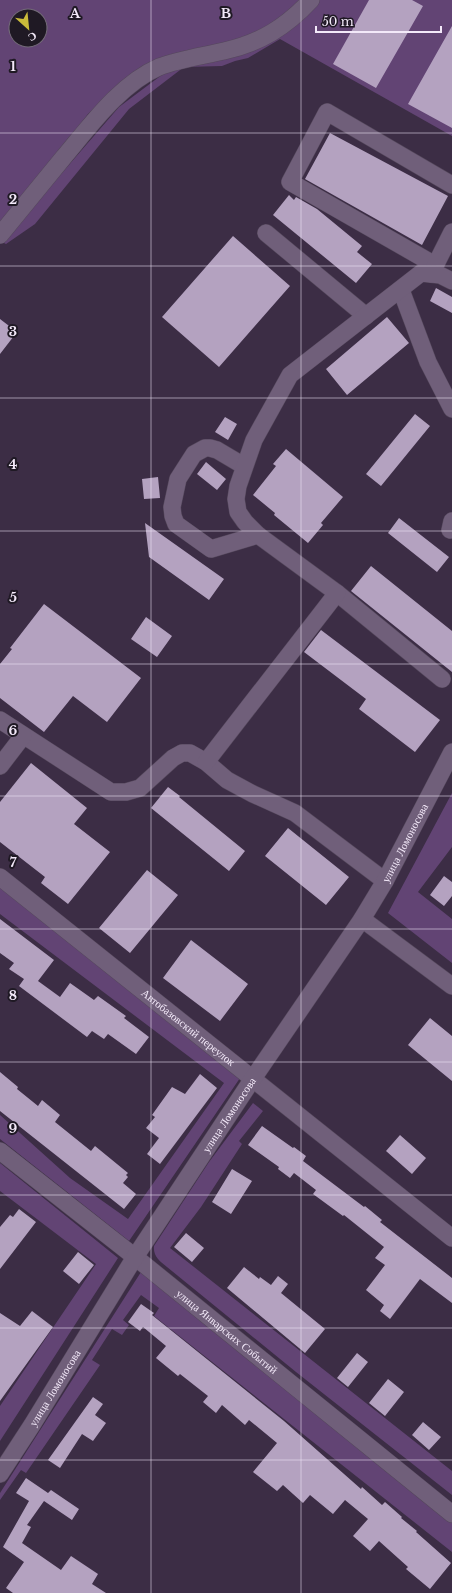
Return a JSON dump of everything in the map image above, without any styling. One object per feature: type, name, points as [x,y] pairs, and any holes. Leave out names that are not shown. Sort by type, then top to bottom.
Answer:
[{"type":"street","points":[[0,235],[101,112],[132,84],[159,68],[258,40],[279,30],[299,13],[311,0]]},
{"type":"street","points":[[452,185],[327,112],[290,182],[452,281]]},
{"type":"street","points":[[442,679],[337,594],[258,535],[244,522],[238,512],[236,499],[244,466],[254,440],[290,375],[421,273],[433,270],[452,232]]},
{"type":"street","points":[[266,233],[366,316]]},
{"type":"street","points":[[401,290],[428,362],[452,409]]},
{"type":"street","points":[[244,466],[217,450],[210,448],[199,450],[194,454],[178,480],[172,507],[173,516],[176,524],[211,549],[258,535]]},
{"type":"street","points":[[206,762],[337,594]]},
{"type":"street","points":[[0,720],[111,792],[126,792],[140,788],[168,762],[182,753],[190,753],[206,762],[227,780],[253,794],[295,813],[385,881]]},
{"type":"street","points":[[0,766],[23,736]]},
{"type":"street","name":"улица Ломоносова","points":[[0,1474],[32,1425],[135,1256],[252,1080],[362,919],[385,881],[452,752]]},
{"type":"street","name":"Автобазовский переулок","points":[[0,877],[252,1080],[452,1238]]},
{"type":"street","points":[[362,919],[452,986]]},
{"type":"street","name":"улица Январских Событий","points":[[0,1151],[135,1256],[452,1514]]},
{"type":"shaded area","points":[[0,0],[305,0],[274,26],[120,85],[88,114],[0,226]]},
{"type":"shaded area","points":[[317,0],[452,0],[452,136],[280,39],[248,58],[222,66],[184,67],[129,109],[35,224],[6,244],[2,242],[119,107],[171,68],[207,59]]},
{"type":"shaded area","points":[[452,793],[452,847],[418,892],[452,919],[452,963],[388,913]]},
{"type":"shaded area","points":[[0,887],[240,1078],[129,1241],[0,1139],[0,1115],[70,1178],[128,1219],[224,1083],[0,914]]},
{"type":"shaded area","points":[[253,1103],[263,1111],[239,1141],[242,1144],[201,1207],[170,1248],[452,1471],[452,1495],[161,1263],[154,1253],[154,1246],[209,1162]]},
{"type":"shaded area","points":[[0,1163],[118,1258],[0,1441],[0,1406],[96,1264],[0,1191]]},
{"type":"shaded area","points":[[141,1272],[452,1522],[452,1552],[154,1316],[159,1308],[141,1295],[123,1320],[129,1325],[122,1335],[112,1329],[92,1360],[100,1365],[26,1473],[21,1470],[0,1500],[0,1493]]},
{"type":"building","points":[[369,0],[412,0],[423,6],[376,88],[333,64]]},
{"type":"building","points":[[452,26],[452,128],[408,104]]},
{"type":"building","points":[[330,133],[448,196],[422,245],[305,179]]},
{"type":"building","points":[[289,195],[294,200],[296,197],[317,209],[362,246],[357,252],[372,264],[356,283],[273,215]]},
{"type":"building","points":[[233,236],[290,286],[219,367],[162,317]]},
{"type":"building","points":[[436,288],[452,297],[452,313],[430,301]]},
{"type":"building","points":[[387,317],[409,343],[347,395],[326,369]]},
{"type":"building","points":[[0,319],[17,332],[0,354]]},
{"type":"building","points":[[415,414],[430,426],[381,486],[366,474]]},
{"type":"building","points":[[225,417],[237,424],[228,440],[215,432]]},
{"type":"building","points":[[286,449],[343,497],[321,523],[323,525],[308,543],[274,515],[275,513],[253,495],[276,466],[273,464]]},
{"type":"building","points":[[206,462],[226,479],[217,490],[197,474]]},
{"type":"building","points":[[158,477],[160,498],[144,499],[142,479]]},
{"type":"building","points":[[399,518],[449,557],[437,572],[388,533]]},
{"type":"building","points":[[145,523],[224,579],[209,600],[149,557]]},
{"type":"building","points":[[371,566],[452,631],[452,672],[351,591]]},
{"type":"building","points":[[44,604],[141,678],[107,722],[73,696],[44,732],[0,698],[0,664],[12,649],[10,648]]},
{"type":"building","points":[[146,617],[172,636],[157,657],[131,639]]},
{"type":"building","points":[[321,630],[440,720],[415,752],[359,709],[366,699],[304,652]]},
{"type":"building","points":[[31,763],[87,808],[74,824],[110,852],[68,904],[41,883],[45,877],[0,842],[0,802]]},
{"type":"building","points":[[168,787],[245,851],[229,871],[151,808]]},
{"type":"building","points":[[288,828],[349,877],[326,905],[265,856]]},
{"type":"building","points":[[147,870],[178,895],[130,953],[99,928]]},
{"type":"building","points":[[444,876],[452,882],[452,896],[444,906],[430,895]]},
{"type":"building","points":[[0,919],[54,960],[38,981],[60,997],[70,983],[94,1000],[98,996],[126,1016],[124,1018],[149,1037],[136,1054],[108,1034],[104,1039],[92,1031],[87,1037],[19,986],[24,979],[9,969],[14,963],[0,953]]},
{"type":"building","points":[[191,940],[248,984],[220,1021],[163,978]]},
{"type":"building","points":[[430,1018],[452,1036],[452,1081],[408,1045]]},
{"type":"building","points":[[0,1072],[18,1087],[17,1089],[38,1106],[42,1100],[60,1115],[55,1122],[91,1151],[95,1146],[128,1173],[126,1175],[128,1177],[123,1183],[136,1194],[124,1209],[0,1111]]},
{"type":"building","points":[[200,1074],[217,1088],[160,1164],[147,1154],[159,1138],[146,1128],[155,1117],[152,1115],[172,1087],[185,1094]]},
{"type":"building","points":[[262,1126],[306,1156],[303,1161],[364,1207],[365,1206],[382,1220],[380,1222],[452,1278],[452,1303],[420,1279],[390,1319],[380,1311],[384,1305],[366,1290],[385,1265],[375,1258],[384,1247],[344,1215],[343,1216],[313,1194],[316,1190],[294,1173],[290,1178],[278,1169],[279,1167],[248,1145]]},
{"type":"building","points":[[400,1135],[426,1158],[412,1174],[386,1151]]},
{"type":"building","points":[[232,1169],[252,1181],[231,1214],[212,1202]]},
{"type":"building","points":[[19,1209],[36,1222],[0,1269],[0,1227],[10,1215],[13,1217]]},
{"type":"building","points":[[186,1233],[204,1248],[192,1262],[174,1247]]},
{"type":"building","points":[[78,1252],[94,1265],[79,1284],[63,1271]]},
{"type":"building","points":[[244,1267],[259,1279],[260,1277],[271,1285],[278,1276],[288,1284],[281,1293],[325,1329],[305,1353],[227,1288]]},
{"type":"building","points":[[141,1304],[154,1313],[152,1315],[284,1421],[361,1489],[362,1487],[382,1505],[385,1502],[451,1563],[430,1589],[406,1569],[408,1567],[379,1541],[370,1551],[353,1536],[368,1519],[345,1500],[333,1514],[310,1495],[303,1503],[283,1485],[277,1491],[253,1472],[277,1443],[249,1420],[245,1425],[222,1405],[216,1413],[203,1402],[208,1396],[180,1374],[178,1376],[156,1358],[166,1346],[143,1327],[140,1331],[128,1322]]},
{"type":"building","points":[[32,1311],[53,1327],[0,1401],[0,1313],[20,1326]]},
{"type":"building","points":[[357,1353],[368,1362],[348,1387],[337,1378]]},
{"type":"building","points":[[388,1379],[404,1392],[385,1416],[369,1403]]},
{"type":"building","points":[[93,1397],[103,1404],[95,1415],[106,1423],[93,1441],[82,1434],[60,1468],[48,1460]]},
{"type":"building","points":[[423,1422],[441,1437],[429,1450],[412,1435]]},
{"type":"building","points":[[26,1478],[48,1493],[51,1490],[79,1509],[72,1520],[44,1501],[27,1525],[31,1527],[22,1543],[61,1570],[71,1556],[98,1574],[92,1584],[106,1593],[13,1593],[6,1588],[24,1562],[3,1547],[29,1501],[16,1493]]}]
